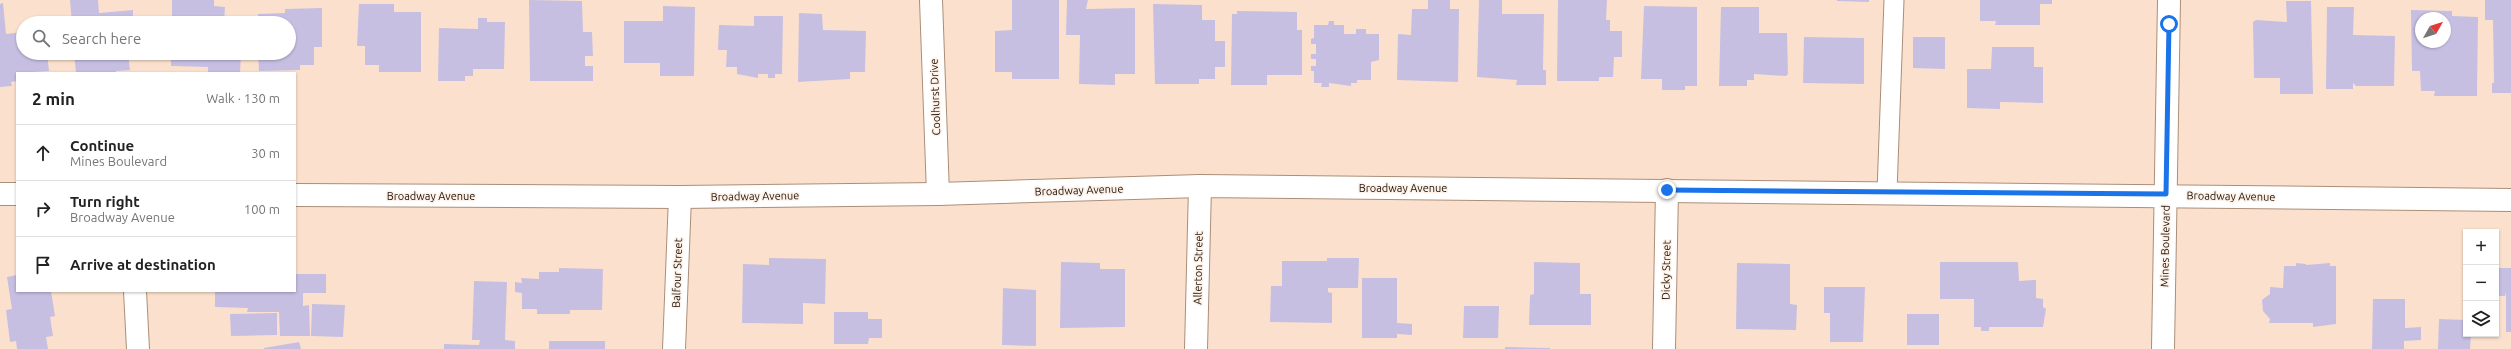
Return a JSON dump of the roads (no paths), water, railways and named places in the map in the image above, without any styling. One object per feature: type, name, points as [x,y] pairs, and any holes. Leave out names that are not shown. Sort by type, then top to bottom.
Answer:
[{"type":"street","name":"Coolhurst Drive","points":[[931,0],[938,194]]},
{"type":"street","name":"Mines Boulevard","points":[[2163,349],[2169,0]]},
{"type":"street","name":"Broadway Avenue","points":[[296,195],[680,197],[938,194],[1200,186],[2166,194],[2511,200]]},
{"type":"street","name":"Allerton Street","points":[[1196,349],[1200,186]]},
{"type":"street","name":"Dicky Street","points":[[1664,349],[1667,190]]},
{"type":"street","points":[[0,194],[16,194]]},
{"type":"street","name":"Balfour Street","points":[[674,349],[680,197]]},
{"type":"street","points":[[135,292],[138,349]]},
{"type":"lane","points":[[1887,192],[1894,0]]}]
